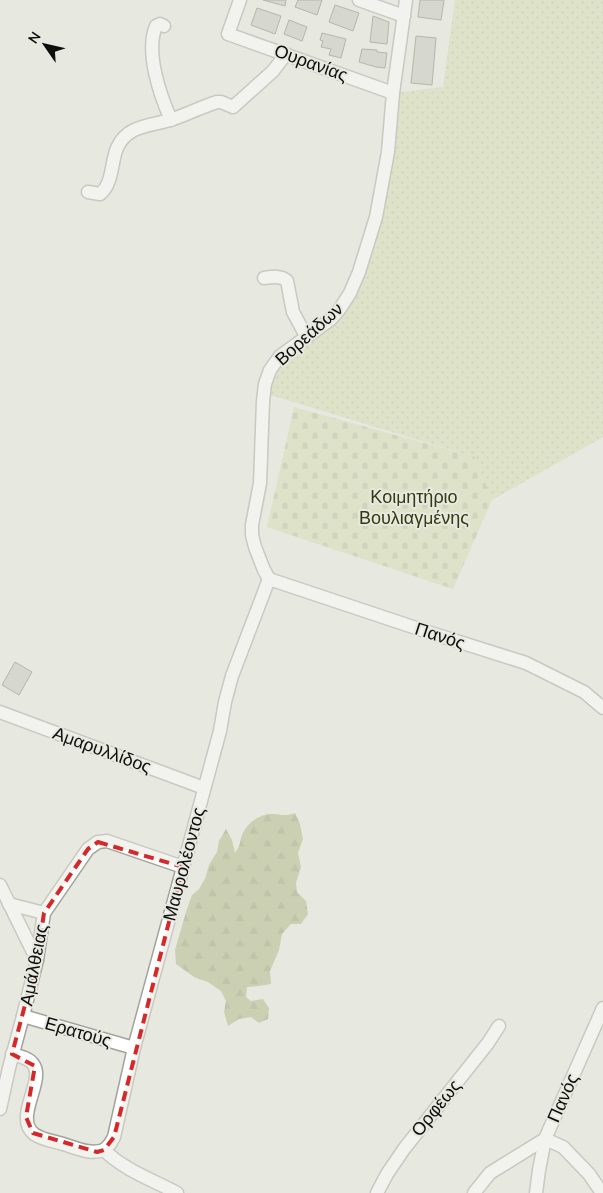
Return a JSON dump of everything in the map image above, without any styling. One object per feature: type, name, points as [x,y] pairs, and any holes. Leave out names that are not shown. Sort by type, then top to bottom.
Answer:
[{"type":"street","name":"Ουρανίας","points":[[240,0],[228,34],[393,93]]},
{"type":"street","points":[[359,0],[404,16]]},
{"type":"street","name":"Βορεάδων","points":[[269,579],[255,547],[252,535],[252,525],[260,483],[264,391],[267,377],[277,360],[285,352],[330,320],[339,310],[350,293],[359,272],[376,217],[388,152],[393,93],[406,0]]},
{"type":"street","points":[[164,26],[160,24],[154,30],[152,54],[160,95],[170,120]]},
{"type":"street","points":[[88,192],[100,194],[105,190],[116,150],[129,132],[140,126],[170,120],[218,102],[233,107],[274,71],[286,54]]},
{"type":"street","points":[[264,278],[279,277],[287,281],[293,312],[306,336]]},
{"type":"street","name":"Πανός","points":[[269,579],[526,664],[584,692],[603,708]]},
{"type":"street","name":"Μαυρολέοντος","points":[[104,1150],[114,1137],[134,1048],[220,731],[232,676],[269,579]]},
{"type":"street","name":"Αμαρυλλίδος","points":[[0,712],[204,788]]},
{"type":"street","name":"Αμάλθειας","points":[[0,1109],[12,1054],[37,960],[44,913],[88,849],[98,842],[107,841],[183,867]]},
{"type":"street","points":[[0,886],[37,960]]},
{"type":"street","points":[[10,904],[44,913]]},
{"type":"street","name":"Πανός","points":[[536,1193],[545,1139],[603,1008]]},
{"type":"street","name":"Ερατούς","points":[[23,1016],[134,1048]]},
{"type":"street","name":"Ορφέως","points":[[377,1193],[404,1149],[488,1043],[499,1026]]},
{"type":"street","points":[[12,1054],[32,1062],[35,1066],[37,1074],[26,1117],[28,1126],[33,1133],[41,1138],[88,1151],[97,1152],[104,1150],[124,1166],[177,1193]]},
{"type":"street","points":[[474,1193],[490,1173],[545,1139],[563,1147],[589,1174],[602,1193]]},
{"type":"highlighted area","points":[[98,842],[183,867],[114,1137],[104,1150],[97,1152],[33,1133],[26,1117],[35,1066],[12,1054],[37,960],[44,913],[88,849]]},
{"type":"green space","points":[[455,0],[603,0],[603,437],[492,500],[474,457],[267,394],[280,361],[359,284],[393,93],[443,87]]},
{"type":"green space","name":"Κοιμητήριο Βουλιαγμένης","points":[[294,407],[475,457],[492,500],[453,589],[267,527]]},
{"type":"green space","points":[[295,813],[300,824],[303,839],[298,853],[301,867],[296,883],[297,892],[306,901],[308,914],[301,924],[291,924],[282,934],[279,950],[270,971],[271,984],[247,987],[246,997],[251,1001],[263,999],[269,1008],[268,1019],[259,1023],[251,1017],[239,1019],[228,1026],[224,1012],[226,1001],[221,991],[208,982],[194,977],[176,964],[175,950],[186,912],[192,895],[199,889],[205,879],[209,865],[217,852],[219,841],[226,829],[232,840],[235,853],[244,831],[253,820],[266,814],[285,815]]},
{"type":"building","points":[[263,0],[286,0],[285,6]]},
{"type":"building","points":[[298,0],[322,0],[317,15],[295,7]]},
{"type":"building","points":[[420,0],[444,0],[441,20],[418,17]]},
{"type":"building","points":[[335,5],[359,13],[353,31],[329,22]]},
{"type":"building","points":[[257,8],[281,16],[275,34],[251,25]]},
{"type":"building","points":[[373,16],[389,22],[387,44],[370,42]]},
{"type":"building","points":[[289,20],[307,27],[302,41],[284,34]]},
{"type":"building","points":[[322,33],[346,39],[341,58],[329,55],[331,49],[321,47],[323,41],[320,40]]},
{"type":"building","points":[[416,36],[436,38],[432,85],[411,83]]},
{"type":"building","points":[[362,49],[387,53],[385,68],[359,62]]},
{"type":"building","points":[[15,662],[32,672],[19,695],[2,685]]}]
